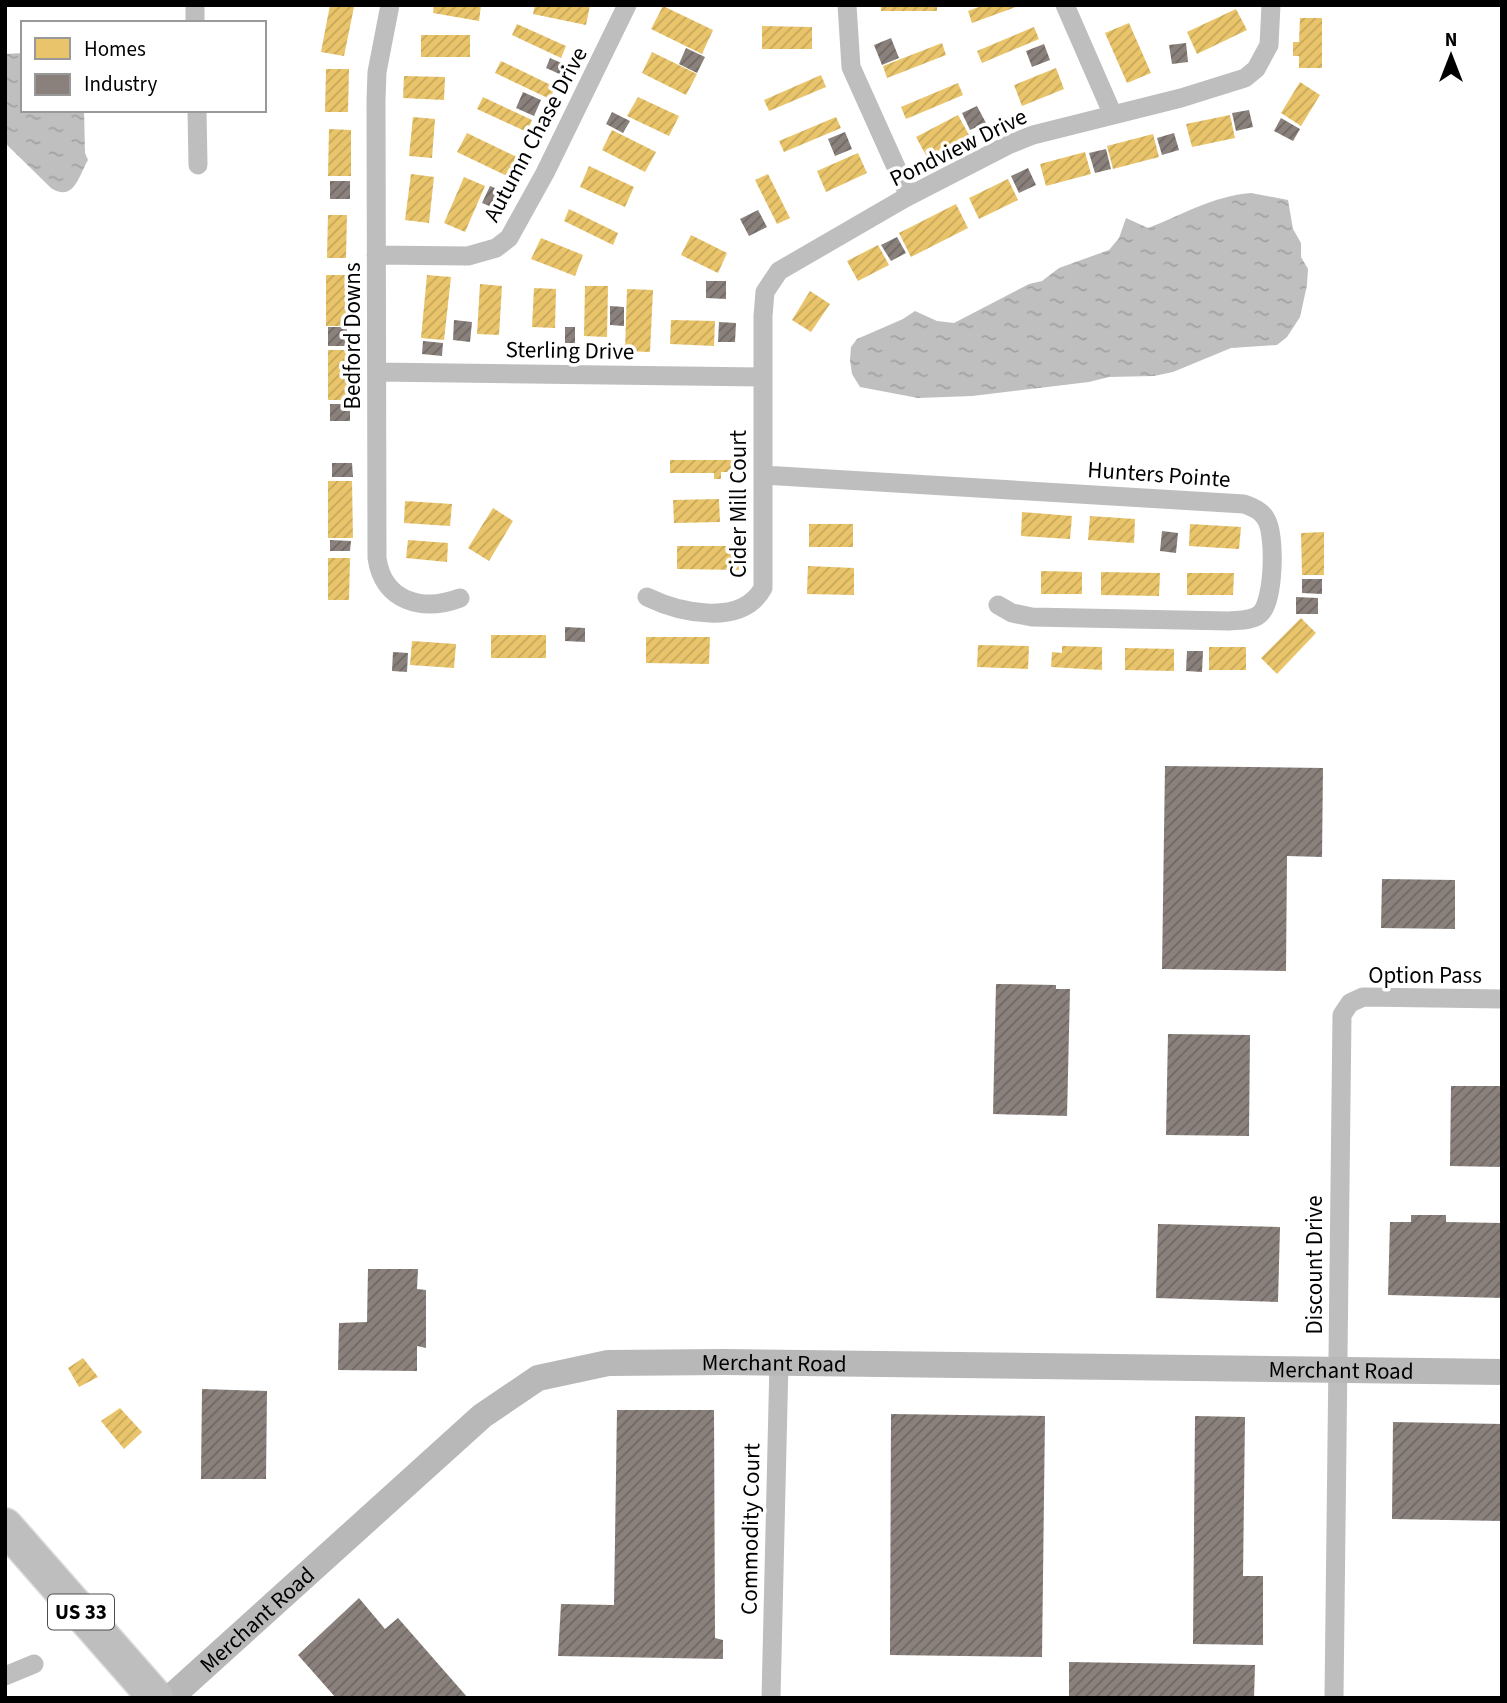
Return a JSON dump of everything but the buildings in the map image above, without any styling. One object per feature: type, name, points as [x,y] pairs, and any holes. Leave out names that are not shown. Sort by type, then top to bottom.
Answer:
[{"type":"highway","name":"US 33","points":[[5,1526],[156,1698]]},
{"type":"street","name":"Bedford Downs","points":[[390,5],[377,72],[378,568],[390,590],[402,600],[434,605],[460,598]]},
{"type":"street","name":"Autumn Chase Drive","points":[[376,255],[468,256],[496,248],[509,238],[550,165],[627,5]]},
{"type":"street","points":[[847,5],[851,67],[909,196]]},
{"type":"street","points":[[1065,5],[1113,115]]},
{"type":"street","name":"Pondview Drive","points":[[762,377],[765,292],[770,281],[803,255],[909,196],[1033,135],[1245,78],[1256,69],[1269,45],[1271,8]]},
{"type":"street","points":[[197,112],[198,165]]},
{"type":"street","name":"Sterling Drive","points":[[377,372],[762,377]]},
{"type":"street","name":"Cider Mill Court","points":[[647,597],[671,607],[721,612],[740,610],[758,597],[764,578],[762,377]]},
{"type":"street","name":"Hunters Pointe","points":[[763,475],[1244,504],[1265,516],[1270,526],[1270,593],[1268,604],[1256,617],[1218,621],[1032,617],[1012,613],[998,605]]},
{"type":"street","name":"Option Pass","points":[[1350,1003],[1379,996],[1502,999]]},
{"type":"street","name":"Discount Drive","points":[[1334,1698],[1340,1027],[1342,1015],[1350,1003]]},
{"type":"street","name":"Merchant Road","points":[[170,1698],[482,1416],[538,1378],[608,1363],[779,1362],[1502,1372]]},
{"type":"street","name":"Commodity Court","points":[[771,1698],[779,1362]]},
{"type":"street","points":[[5,1676],[33,1664]]},
{"type":"water","points":[[21,53],[21,112],[84,112],[85,153],[88,160],[70,190],[59,192],[51,188],[5,143],[5,54]]},
{"type":"water","points":[[1251,193],[1288,200],[1293,229],[1301,243],[1301,257],[1308,269],[1300,317],[1287,337],[1277,345],[1231,348],[1173,372],[1154,376],[1109,377],[1089,382],[972,396],[918,398],[860,387],[852,374],[851,347],[857,339],[915,311],[937,321],[954,323],[1029,284],[1042,281],[1059,268],[1109,250],[1119,238],[1126,218],[1148,228],[1211,202]]}]
